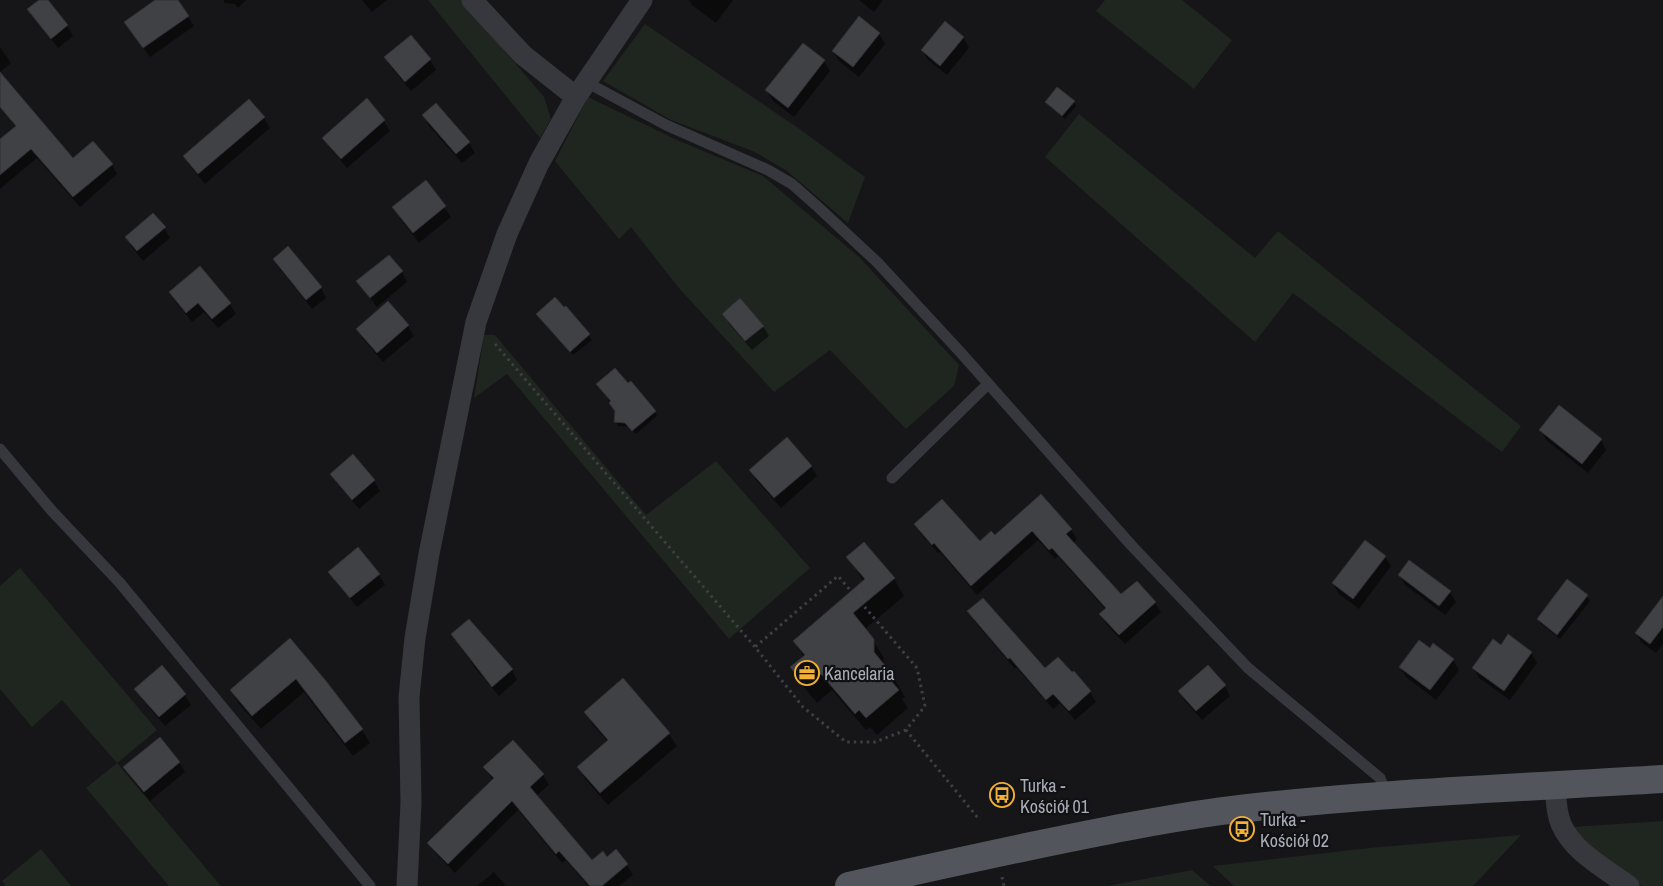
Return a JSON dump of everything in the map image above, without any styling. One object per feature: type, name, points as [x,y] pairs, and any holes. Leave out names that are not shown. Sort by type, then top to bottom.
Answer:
[{"type":"main road","points":[[849,886],[1138,824],[1252,808],[1387,795],[1663,780]]},
{"type":"street","points":[[472,0],[523,55],[580,90]]},
{"type":"street","points":[[407,886],[411,803],[409,697],[414,647],[427,562],[476,322],[507,234],[539,163],[580,90],[642,0]]},
{"type":"street","points":[[1555,786],[1556,809],[1561,824],[1570,838],[1580,850],[1629,886]]},
{"type":"lane","points":[[580,90],[768,170],[792,184],[878,263],[1132,546],[1248,668],[1380,778],[1387,795]]},
{"type":"lane","points":[[892,478],[988,384]]},
{"type":"lane","points":[[0,449],[52,511],[120,584],[370,886]]},
{"type":"path","points":[[476,322],[755,647],[802,707],[846,742],[875,742],[906,730],[925,706],[917,668],[838,576],[755,647]]},
{"type":"path","points":[[906,730],[978,818]]},
{"type":"path","points":[[1002,876],[1004,886]]},
{"type":"shaded area","points":[[428,0],[462,0],[544,97],[551,119],[540,138]]},
{"type":"shaded area","points":[[1105,0],[1182,0],[1232,40],[1194,89],[1096,11]]},
{"type":"shaded area","points":[[645,24],[801,130],[865,177],[848,223],[787,171],[755,152],[671,120],[603,81]]},
{"type":"shaded area","points":[[588,97],[677,140],[763,176],[859,257],[959,365],[954,386],[906,429],[830,350],[774,392],[678,287],[631,227],[619,239],[555,161]]},
{"type":"shaded area","points":[[1079,114],[1255,258],[1278,231],[1521,426],[1502,452],[1293,293],[1255,342],[1045,157]]},
{"type":"shaded area","points":[[484,335],[495,335],[646,515],[716,461],[810,568],[729,639],[507,374],[474,398]]},
{"type":"shaded area","points":[[20,568],[157,730],[117,763],[62,700],[32,727],[0,689],[0,586]]},
{"type":"shaded area","points":[[117,763],[221,886],[169,886],[86,788]]},
{"type":"shaded area","points":[[1663,821],[1663,886],[1642,886],[1586,843],[1572,827]]},
{"type":"shaded area","points":[[1521,835],[1473,886],[1234,886],[1213,866],[1369,848]]},
{"type":"shaded area","points":[[41,849],[71,886],[6,886],[2,881]]},
{"type":"shaded area","points":[[1192,870],[1211,886],[1107,886]]},
{"type":"building","points":[[39,0],[48,0],[68,25],[51,39],[27,9]]},
{"type":"building","points":[[155,0],[178,0],[189,16],[143,48],[124,22]]},
{"type":"building","points":[[859,16],[880,33],[853,67],[832,51]]},
{"type":"building","points":[[945,21],[964,37],[940,66],[921,50]]},
{"type":"building","points":[[411,35],[431,59],[405,82],[384,57]]},
{"type":"building","points":[[803,43],[825,60],[788,108],[765,90]]},
{"type":"building","points":[[0,72],[73,158],[93,141],[113,164],[73,197],[31,149],[0,175],[0,139],[16,126],[0,107]]},
{"type":"building","points":[[1057,87],[1075,101],[1062,116],[1045,102]]},
{"type":"building","points":[[367,98],[385,120],[341,159],[322,138]]},
{"type":"building","points":[[249,99],[265,117],[198,174],[183,156]]},
{"type":"building","points":[[436,103],[470,142],[456,154],[422,115]]},
{"type":"building","points":[[426,180],[446,206],[413,233],[392,207]]},
{"type":"building","points":[[153,213],[166,227],[137,251],[125,237]]},
{"type":"building","points":[[288,246],[322,287],[306,300],[273,259]]},
{"type":"building","points":[[389,255],[403,271],[370,298],[356,281]]},
{"type":"building","points":[[200,266],[231,303],[212,319],[198,303],[186,313],[169,292]]},
{"type":"building","points":[[555,297],[564,307],[566,306],[590,334],[570,352],[536,314]]},
{"type":"building","points":[[740,298],[764,326],[745,341],[722,314]]},
{"type":"building","points":[[388,301],[409,325],[377,353],[356,329]]},
{"type":"building","points":[[615,368],[628,383],[631,381],[656,411],[632,431],[625,423],[614,422],[615,411],[609,403],[611,401],[596,384]]},
{"type":"building","points":[[1559,405],[1602,439],[1582,464],[1539,430]]},
{"type":"building","points":[[787,437],[812,466],[774,498],[749,470]]},
{"type":"building","points":[[353,454],[375,480],[352,500],[330,474]]},
{"type":"building","points":[[1041,494],[1072,529],[1066,534],[1121,594],[1137,581],[1156,602],[1119,635],[1099,614],[1106,608],[1052,548],[1049,550],[1032,531],[971,586],[934,543],[932,545],[914,524],[942,499],[980,541],[991,531],[995,535]]},
{"type":"building","points":[[1365,540],[1386,556],[1353,599],[1332,583]]},
{"type":"building","points":[[864,542],[895,578],[853,613],[874,639],[874,652],[896,679],[892,682],[899,690],[866,718],[859,710],[855,714],[821,674],[806,686],[790,667],[805,655],[793,641],[865,579],[846,557]]},
{"type":"building","points":[[358,547],[380,574],[350,598],[328,572]]},
{"type":"building","points":[[1409,560],[1451,591],[1439,606],[1398,575]]},
{"type":"building","points":[[1567,579],[1588,595],[1557,635],[1537,619]]},
{"type":"building","points":[[1663,596],[1663,627],[1650,644],[1635,633]]},
{"type":"building","points":[[983,598],[1045,668],[1058,657],[1072,672],[1074,671],[1091,691],[1069,711],[1053,694],[1046,700],[967,611]]},
{"type":"building","points":[[469,619],[513,669],[492,687],[451,634]]},
{"type":"building","points":[[1508,634],[1532,652],[1504,691],[1472,668],[1493,639],[1501,645]]},
{"type":"building","points":[[290,638],[363,729],[345,743],[296,679],[252,716],[230,690]]},
{"type":"building","points":[[1419,640],[1430,648],[1433,643],[1454,659],[1430,690],[1399,667]]},
{"type":"building","points":[[162,665],[186,694],[159,717],[134,689]]},
{"type":"building","points":[[1208,665],[1226,685],[1196,711],[1178,691]]},
{"type":"building","points":[[623,678],[670,733],[600,793],[577,767],[608,740],[584,712]]},
{"type":"building","points":[[160,737],[180,762],[144,792],[123,767]]},
{"type":"building","points":[[513,740],[544,774],[530,787],[592,860],[603,851],[607,857],[616,849],[628,864],[602,886],[590,886],[559,851],[556,854],[512,801],[448,864],[427,843],[494,778],[483,767]]},
{"type":"place","name":"Kancelaria","points":[[807,673]]},
{"type":"place","name":"Turka - Kościół 01","points":[[1002,795]]},
{"type":"place","name":"Turka - Kościół 02","points":[[1242,829]]}]
